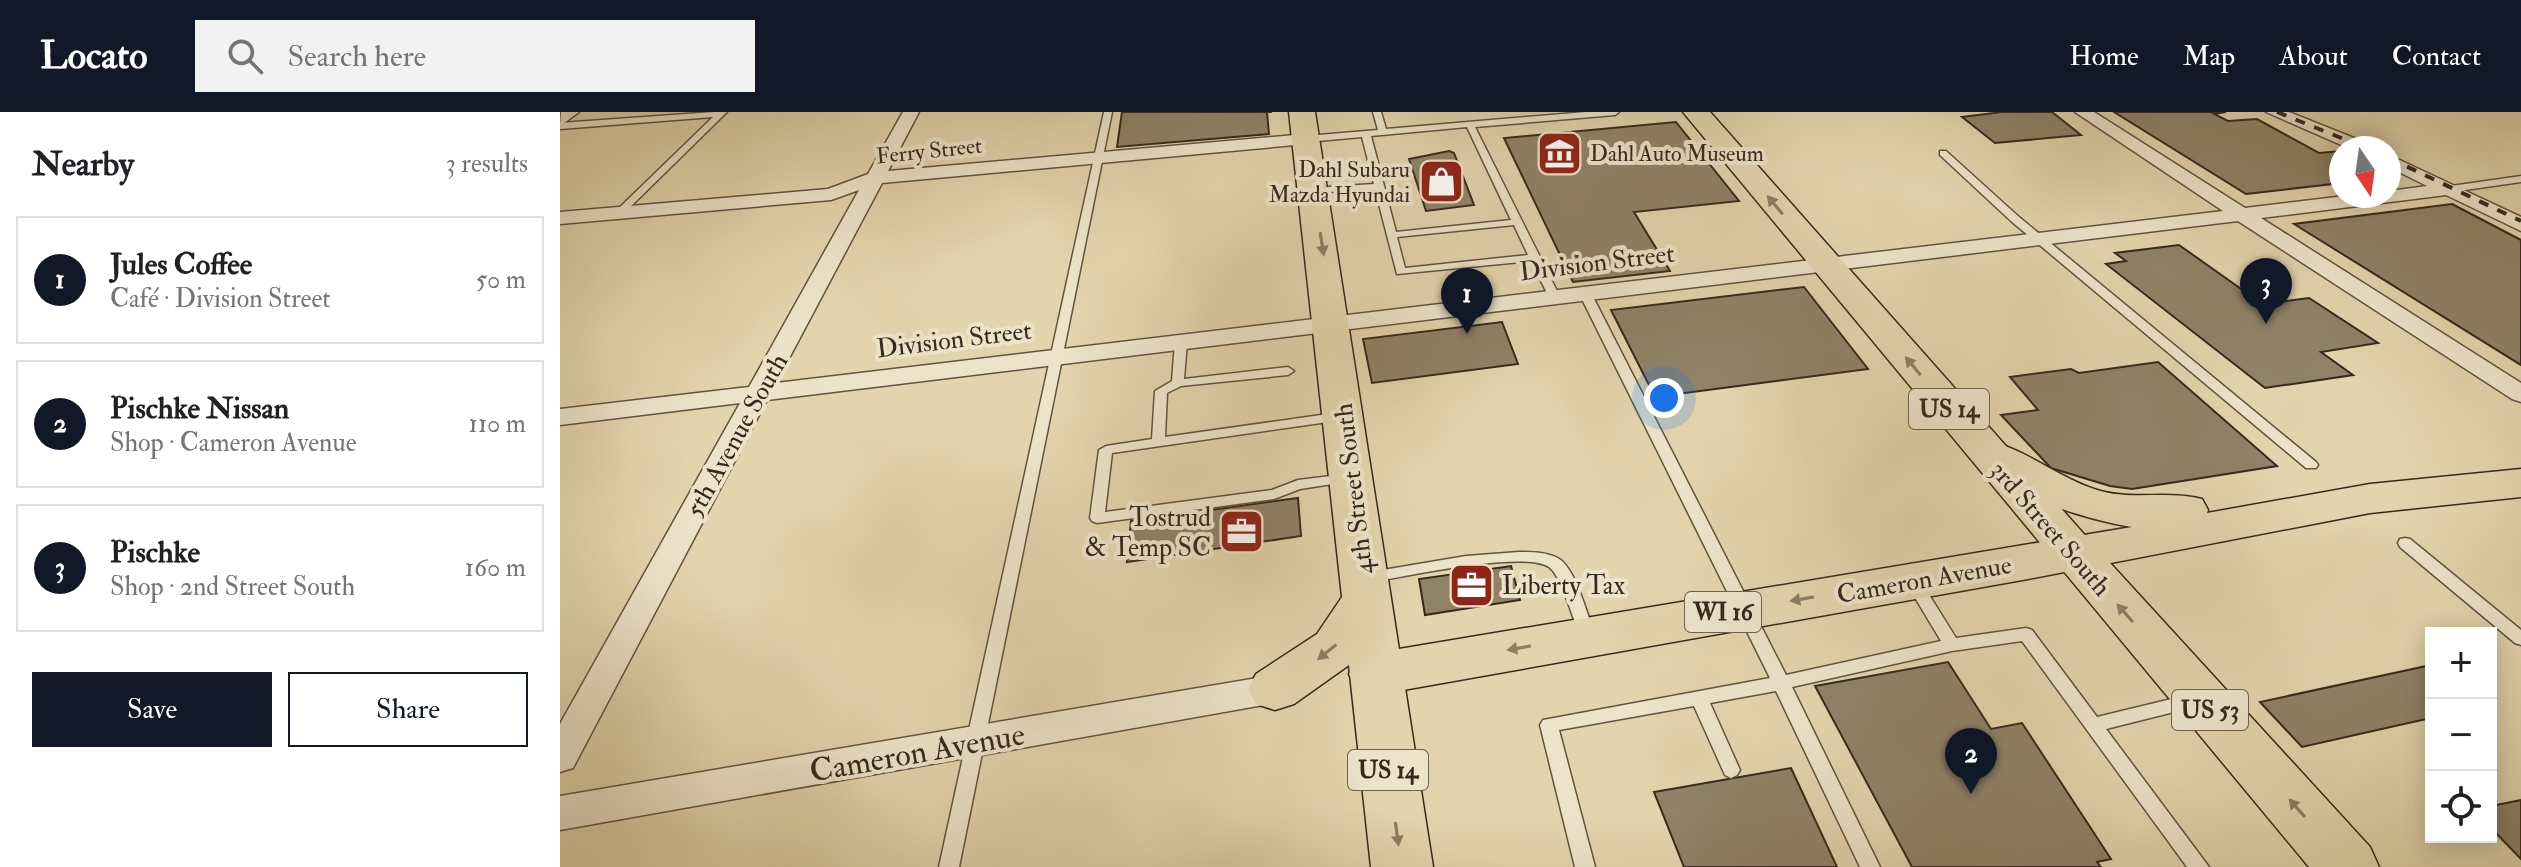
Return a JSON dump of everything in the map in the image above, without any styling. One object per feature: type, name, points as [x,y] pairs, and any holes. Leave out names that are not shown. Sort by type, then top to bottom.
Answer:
[{"type":"main road","name":"3rd Street South","points":[[1696,112],[2073,553],[2348,867]]},
{"type":"main road","name":"4th Street South","points":[[1304,126],[1334,324],[1375,674],[1402,867]]},
{"type":"main road","points":[[1987,453],[2049,490],[2120,512],[2162,514],[2227,514],[2418,470],[2521,462]]},
{"type":"main road","name":"Cameron Avenue","points":[[1375,674],[2073,553],[2227,514],[2521,483]]},
{"type":"main road","points":[[1275,689],[1335,648],[1365,590]]},
{"type":"street","points":[[560,124],[571,112]]},
{"type":"street","name":"5th Avenue South","points":[[560,757],[911,112]]},
{"type":"street","points":[[2083,112],[2521,394]]},
{"type":"street","points":[[2274,112],[2333,136]]},
{"type":"street","name":"Ferry Street","points":[[560,218],[831,194],[875,178],[1099,158],[1304,126]]},
{"type":"street","points":[[2401,166],[2521,225]]},
{"type":"street","name":"Division Street","points":[[560,417],[2451,189]]},
{"type":"street","name":"Cameron Avenue","points":[[560,813],[1275,689]]},
{"type":"lane","points":[[949,867],[1108,112]]},
{"type":"lane","points":[[1377,112],[1383,133]]},
{"type":"lane","points":[[1304,126],[1366,134],[1615,112]]},
{"type":"lane","points":[[560,124],[722,113]]},
{"type":"lane","points":[[620,212],[722,113]]},
{"type":"lane","points":[[1470,125],[1554,297]]},
{"type":"lane","points":[[1366,134],[1401,272],[1535,257]]},
{"type":"lane","points":[[1943,153],[2039,239],[2311,465]]},
{"type":"lane","points":[[2451,189],[2521,179]]},
{"type":"lane","points":[[1314,191],[1379,186]]},
{"type":"lane","points":[[1392,235],[1517,222]]},
{"type":"lane","points":[[1585,293],[1745,609],[1870,867]]},
{"type":"lane","points":[[1178,383],[1181,342]]},
{"type":"lane","points":[[1158,442],[1161,391],[1178,383],[1288,371]]},
{"type":"lane","points":[[1345,416],[1106,450],[1097,518],[1274,494],[1298,485],[1352,477]]},
{"type":"lane","points":[[2405,543],[2521,639]]},
{"type":"lane","points":[[1365,590],[1515,556],[1544,558],[1560,568],[1588,636]]},
{"type":"lane","points":[[1912,580],[1952,645]]},
{"type":"lane","points":[[1585,867],[1549,725],[1781,683],[1952,645],[2026,634],[2199,867]]},
{"type":"lane","points":[[1699,698],[1731,770]]},
{"type":"lane","points":[[2092,725],[2200,699]]},
{"type":"building","points":[[1122,112],[1267,112],[1269,134],[1117,147]]},
{"type":"building","points":[[2002,112],[2052,112],[2081,135],[1995,143],[1962,117]]},
{"type":"building","points":[[2114,112],[2226,112],[2214,114],[2228,121],[2257,119],[2319,153],[2329,152],[2329,184],[2246,194]]},
{"type":"building","points":[[1676,122],[1739,201],[1634,212],[1670,271],[1573,282],[1504,138]]},
{"type":"building","name":"Dahl Subaru Mazda Hyundai","points":[[1449,151],[1454,153],[1474,205],[1426,211],[1409,159]]},
{"type":"building","points":[[2452,204],[2521,240],[2521,365],[2294,224]]},
{"type":"building","points":[[2179,245],[2251,296],[2245,297],[2256,305],[2309,298],[2378,343],[2321,352],[2353,375],[2265,388],[2106,264],[2126,261],[2115,253]]},
{"type":"building","points":[[1804,287],[1868,369],[1655,397],[1611,310]]},
{"type":"building","points":[[1502,322],[1518,364],[1372,383],[1363,339]]},
{"type":"building","points":[[2158,362],[2277,466],[2132,489],[2110,486],[2051,468],[2001,415],[2038,410],[2010,377],[2071,369],[2079,373]]},
{"type":"building","points":[[1298,498],[1301,536],[1127,562],[1131,521]]},
{"type":"building","points":[[1511,566],[1520,600],[1425,615],[1419,579]]},
{"type":"building","points":[[1948,662],[1991,729],[2022,723],[2111,859],[2097,862],[2101,867],[1912,867],[1815,686]]},
{"type":"building","points":[[2425,666],[2425,719],[2302,747],[2260,702]]},
{"type":"building","points":[[1791,768],[1837,867],[1684,867],[1654,792]]},
{"type":"building","points":[[2521,800],[2521,859],[2497,834],[2497,805]]},
{"type":"railway","points":[[2277,112],[2336,136]]},
{"type":"railway","points":[[2401,164],[2521,221]]},
{"type":"place","name":"Dahl Auto Museum","points":[[1559,153]]},
{"type":"place","name":"Dahl Subaru Mazda Hyundai","points":[[1441,182]]},
{"type":"place","name":"Pischke","points":[[2266,324]]},
{"type":"place","name":"Jules Coffee","points":[[1467,334]]},
{"type":"place","name":"Tostrud & Temp SC","points":[[1242,532]]},
{"type":"place","name":"Liberty Tax","points":[[1471,585]]},
{"type":"place","name":"Pischke Nissan","points":[[1971,794]]}]
